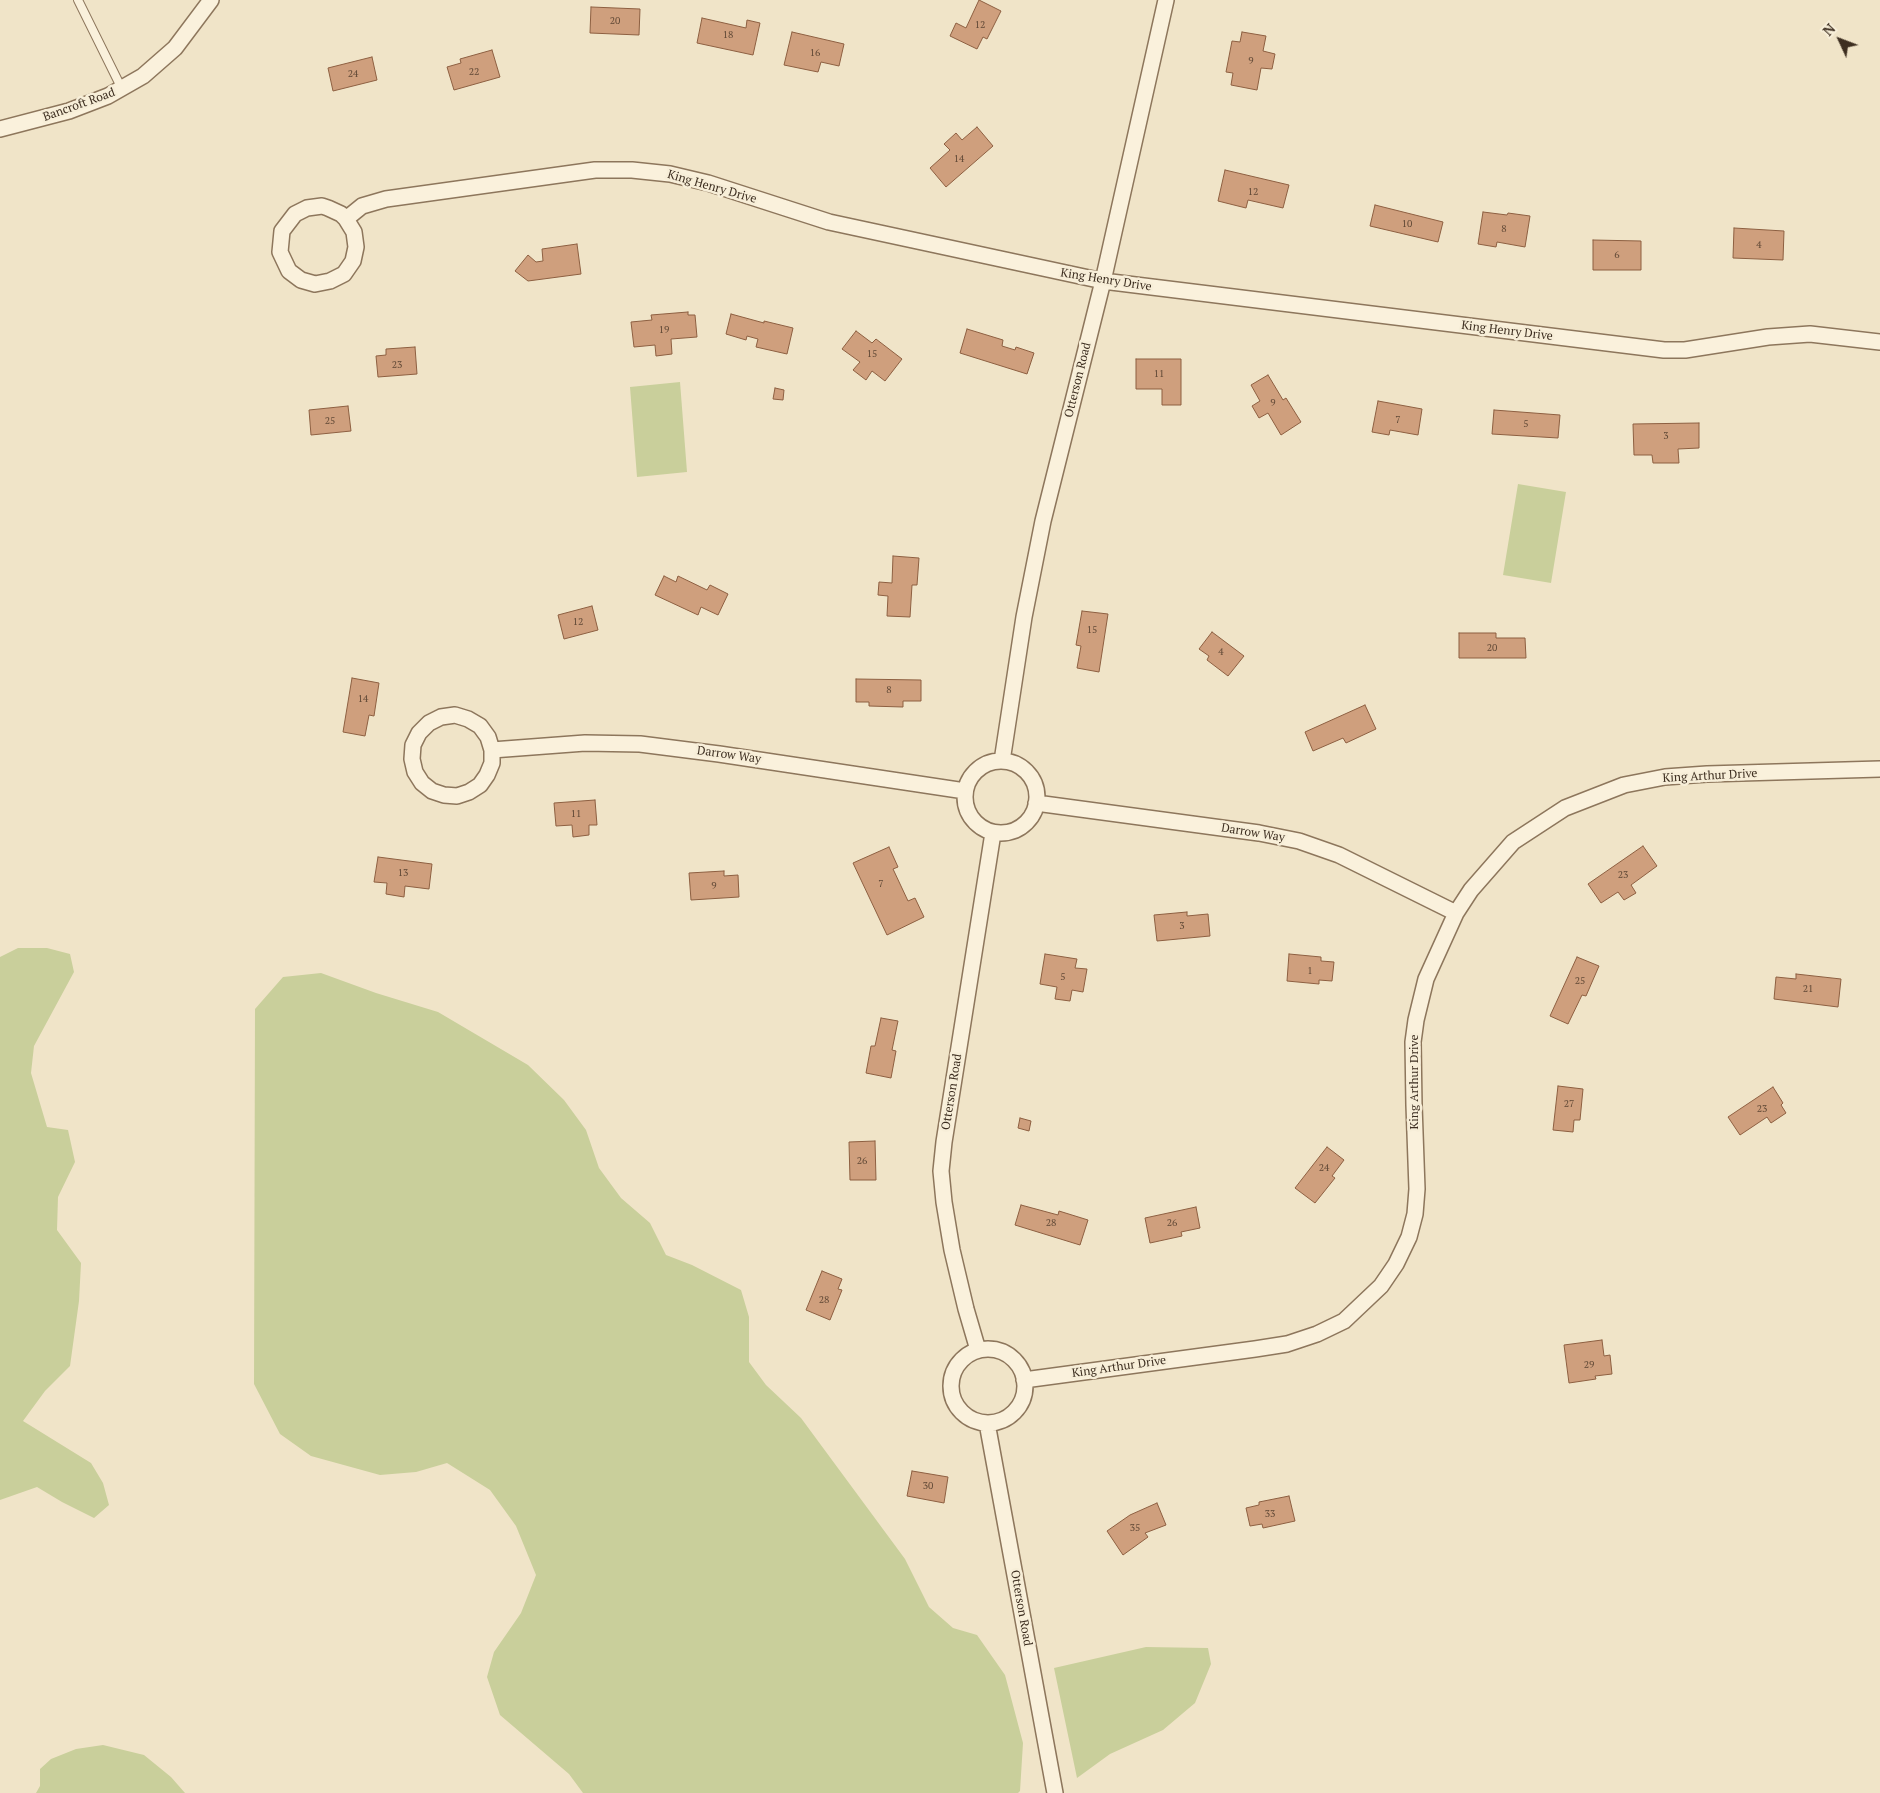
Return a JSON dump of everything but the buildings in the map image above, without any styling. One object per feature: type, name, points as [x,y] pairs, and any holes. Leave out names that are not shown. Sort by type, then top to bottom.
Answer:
[{"type":"street","name":"Bancroft Road","points":[[0,129],[69,111],[122,89],[143,76],[175,48],[211,0]]},
{"type":"street","name":"Otterson Road","points":[[1002,761],[1033,568],[1043,521],[1103,281],[1166,0]]},
{"type":"street","name":"King Henry Drive","points":[[346,219],[362,206],[386,199],[595,170],[632,170],[670,174],[708,183],[828,222],[1103,281],[1664,350],[1685,350],[1768,337],[1810,334],[1880,342]]},
{"type":"street","points":[[322,206],[335,210],[346,219],[354,232],[356,247],[353,262],[344,274],[330,282],[315,284],[301,280],[289,271],[280,252],[280,238],[285,224],[295,214],[307,208],[322,206]]},
{"type":"street","points":[[455,715],[468,719],[480,726],[488,737],[492,750],[492,763],[480,785],[469,792],[457,796],[444,795],[432,791],[422,783],[415,772],[412,759],[413,745],[419,733],[429,723],[441,717],[455,715]]},
{"type":"street","name":"Darrow Way","points":[[492,750],[585,743],[640,744],[965,791]]},
{"type":"street","points":[[1002,761],[1018,766],[1031,778],[1035,786],[1036,803],[1034,812],[1021,827],[1012,832],[984,830],[970,818],[966,809],[965,791],[967,783],[978,769],[985,765],[1002,761]]},
{"type":"street","name":"King Arthur Drive","points":[[1024,1380],[1255,1350],[1287,1344],[1317,1334],[1344,1321],[1381,1286],[1396,1264],[1409,1237],[1415,1214],[1417,1189],[1413,1042],[1416,1020],[1426,979],[1456,913],[1471,890],[1513,842],[1565,808],[1624,785],[1665,777],[1707,774],[1880,769]]},
{"type":"street","name":"Darrow Way","points":[[1036,803],[1259,833],[1299,841],[1339,855],[1456,913]]},
{"type":"street","name":"Otterson Road","points":[[978,1350],[952,1250],[941,1171],[993,832]]},
{"type":"street","points":[[978,1350],[998,1350],[1008,1354],[1016,1361],[1024,1380],[1023,1396],[1016,1410],[1008,1417],[998,1421],[987,1423],[976,1421],[958,1407],[952,1396],[952,1379],[959,1363],[967,1355],[978,1350]]},
{"type":"street","name":"Otterson Road","points":[[987,1423],[1055,1793]]},
{"type":"lane","points":[[78,0],[122,89]]},
{"type":"green space","points":[[680,382],[687,472],[637,477],[630,387]]},
{"type":"green space","points":[[1518,484],[1566,492],[1551,583],[1503,575]]},
{"type":"green space","points":[[18,948],[47,948],[70,954],[74,972],[34,1046],[31,1073],[47,1127],[68,1130],[75,1162],[58,1197],[57,1230],[81,1263],[79,1301],[70,1366],[45,1391],[23,1421],[91,1463],[103,1483],[109,1505],[94,1518],[37,1487],[0,1500],[0,957]]},
{"type":"green space","points":[[321,973],[376,993],[438,1012],[528,1065],[564,1100],[586,1130],[599,1168],[621,1198],[650,1223],[666,1255],[692,1265],[741,1290],[749,1317],[749,1362],[766,1385],[801,1418],[905,1559],[929,1607],[953,1628],[977,1635],[1005,1675],[1023,1743],[1020,1791],[1018,1793],[583,1793],[569,1774],[500,1715],[487,1677],[494,1652],[521,1613],[536,1575],[516,1526],[490,1490],[447,1463],[416,1472],[380,1475],[311,1456],[280,1434],[254,1384],[255,1009],[283,977]]},
{"type":"green space","points":[[1146,1647],[1208,1648],[1211,1664],[1195,1703],[1163,1730],[1110,1754],[1077,1778],[1054,1668]]},
{"type":"green space","points":[[103,1745],[144,1755],[171,1777],[185,1793],[36,1793],[40,1786],[40,1769],[51,1759],[76,1749]]}]
